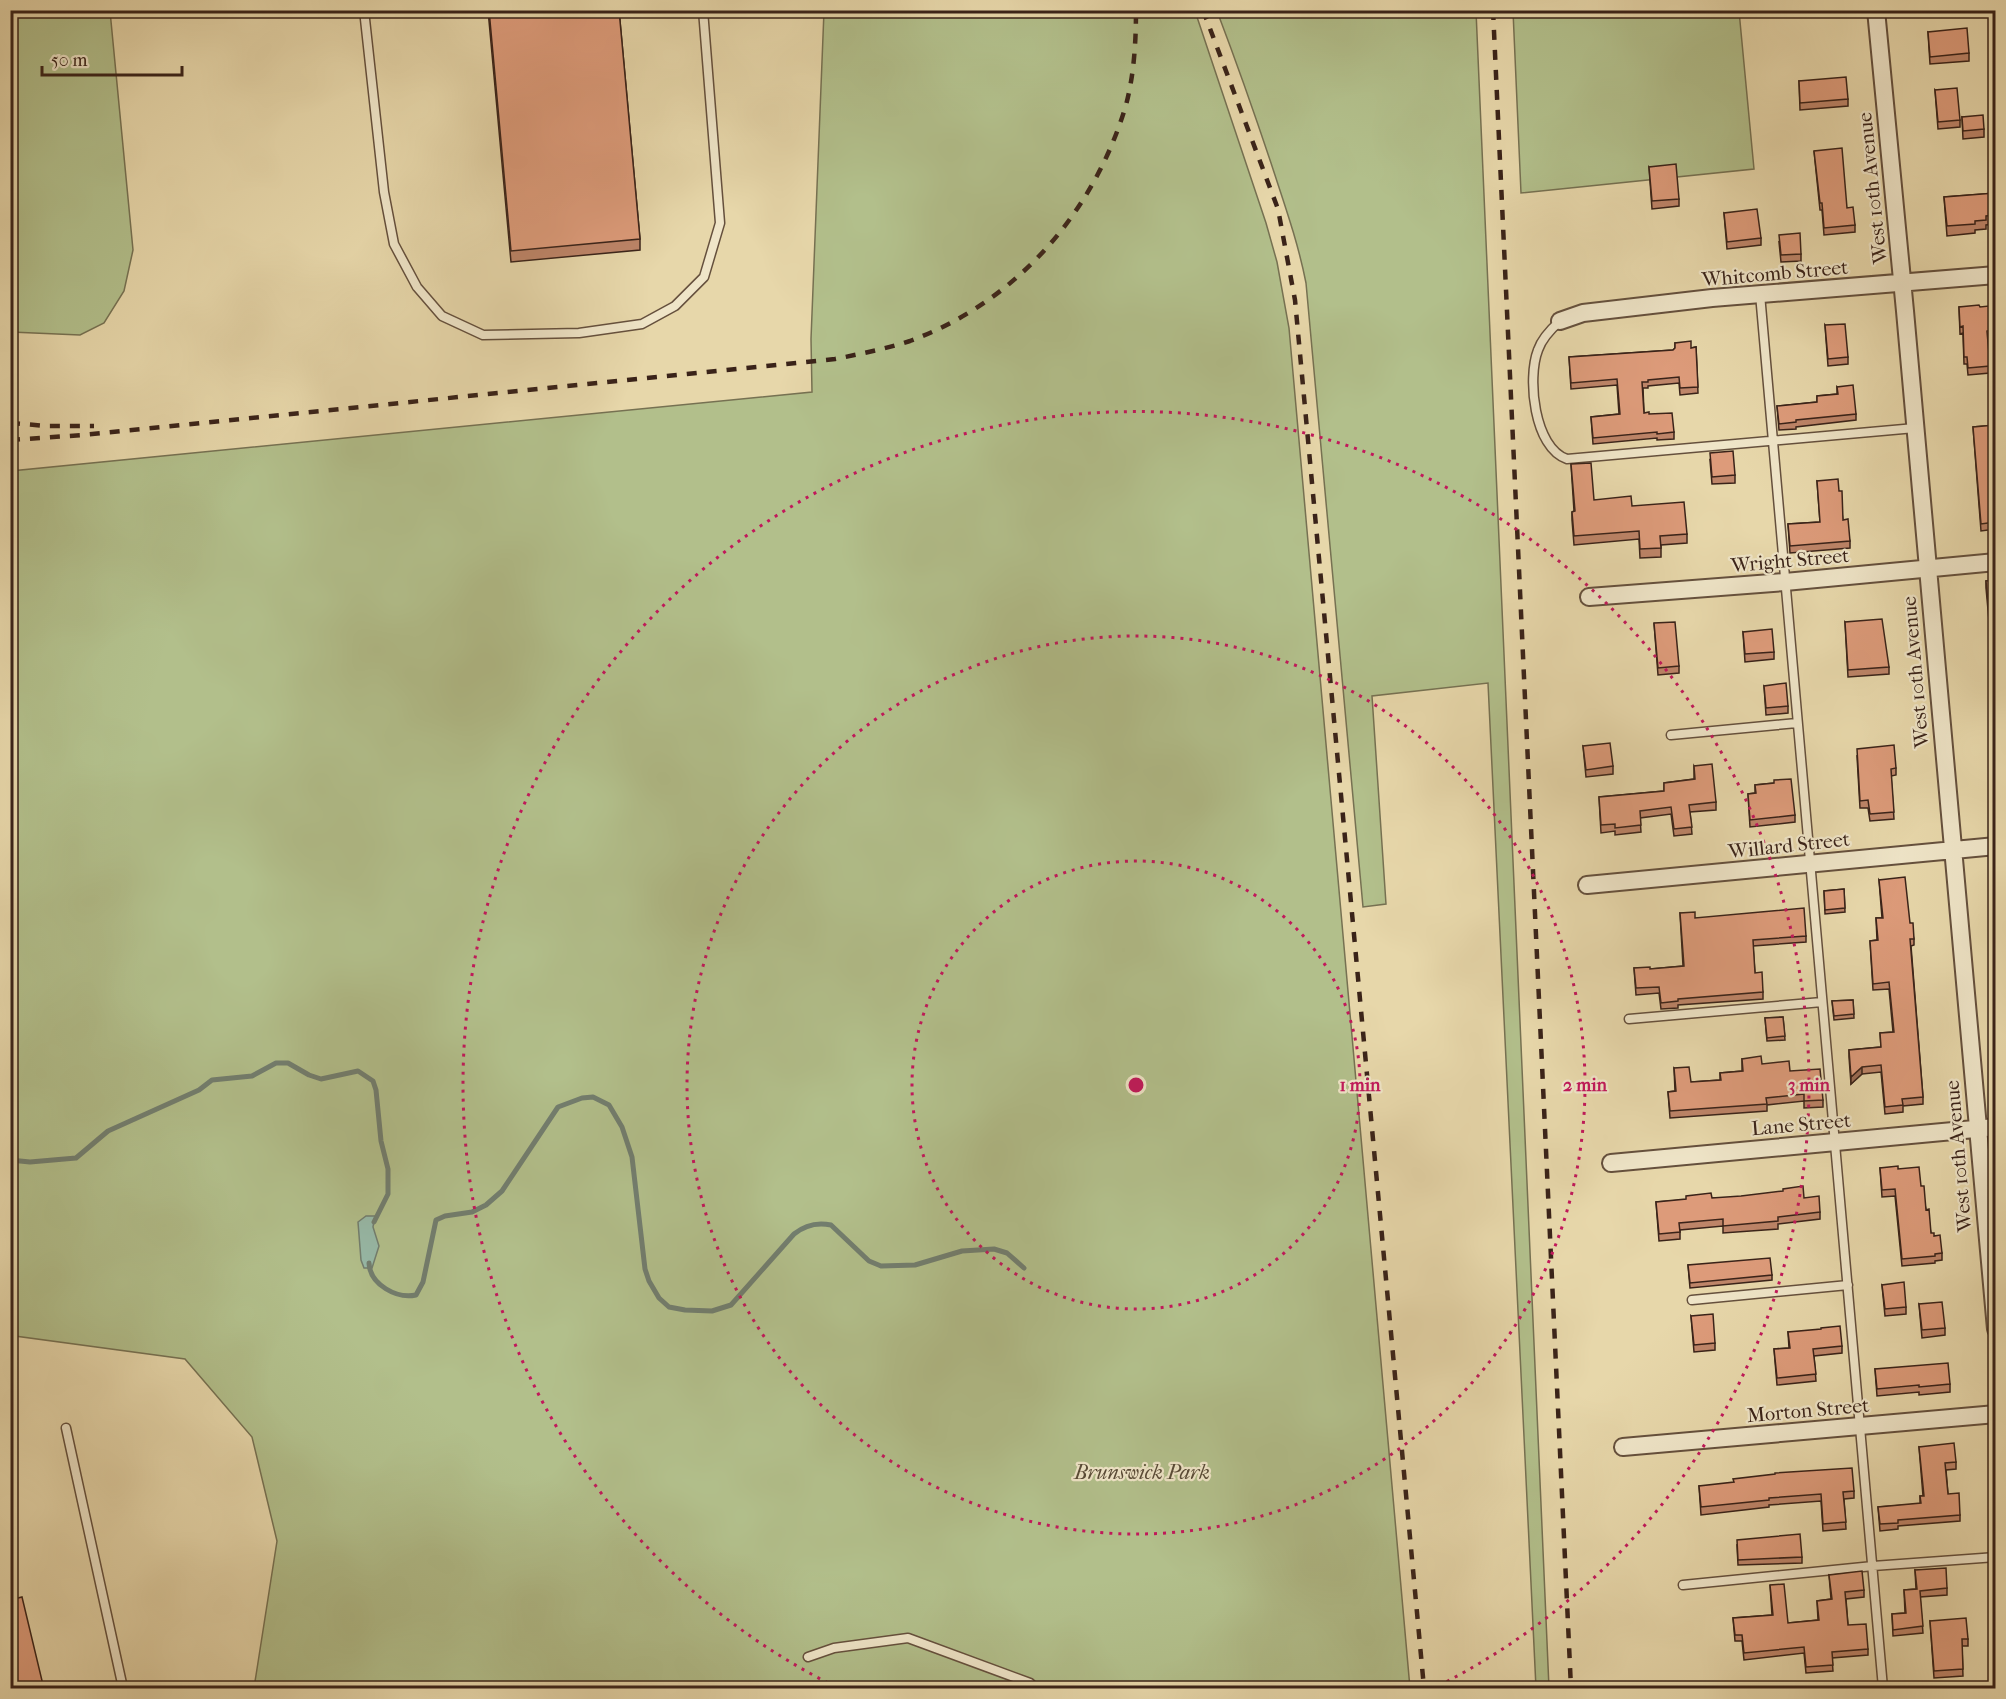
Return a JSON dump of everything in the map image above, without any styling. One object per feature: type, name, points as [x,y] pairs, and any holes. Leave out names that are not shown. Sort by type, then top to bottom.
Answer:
[{"type":"street","name":"West 10th Avenue","points":[[1876,10],[1995,1329]]},
{"type":"street","name":"Whitcomb Street","points":[[1560,321],[1583,313],[1760,294],[1995,275]]},
{"type":"street","name":"Wright Street","points":[[1588,597],[1785,582],[1995,562]]},
{"type":"street","name":"Willard Street","points":[[1587,885],[1995,846]]},
{"type":"street","name":"Lane Street","points":[[1611,1163],[1995,1127]]},
{"type":"street","name":"Morton Street","points":[[1623,1447],[1995,1414]]},
{"type":"lane","points":[[364,10],[384,192],[394,244],[417,287],[442,316],[483,335],[579,333],[642,324],[675,306],[704,277],[720,224],[703,10]]},
{"type":"lane","points":[[1760,294],[1883,1689]]},
{"type":"lane","points":[[1560,321],[1551,329],[1537,351],[1533,378],[1538,421],[1550,447],[1560,456],[1574,459],[1915,428]]},
{"type":"lane","points":[[1671,735],[1797,723]]},
{"type":"lane","points":[[1629,1019],[1822,1002]]},
{"type":"lane","points":[[1692,1299],[1848,1285]]},
{"type":"lane","points":[[66,1428],[123,1689]]},
{"type":"lane","points":[[1683,1585],[1873,1566],[1995,1557]]},
{"type":"lane","points":[[808,1657],[834,1648],[908,1638],[1030,1683],[1035,1689]]},
{"type":"green space","points":[[11,10],[110,11],[133,250],[124,291],[104,323],[80,335],[11,332]]},
{"type":"green space","name":"Brunswick Park","points":[[824,11],[1195,11],[1266,223],[1277,262],[1289,328],[1410,1688],[254,1688],[277,1541],[252,1437],[185,1359],[15,1336],[11,1317],[11,471],[812,392],[811,339]]},
{"type":"green space","points":[[1217,11],[1476,11],[1549,1688],[1536,1688],[1488,683],[1372,696],[1386,904],[1363,907],[1306,283],[1281,193]]},
{"type":"green space","points":[[1513,11],[1739,11],[1754,169],[1521,193]]},
{"type":"shaded area","points":[[366,1216],[375,1216],[373,1227],[379,1246],[372,1268],[364,1268],[361,1260],[358,1222]]},
{"type":"building","points":[[489,10],[619,10],[640,239],[511,251]]},
{"type":"building","points":[[1967,28],[1969,53],[1930,57],[1928,32]]},
{"type":"building","points":[[1846,77],[1848,99],[1800,103],[1799,81]]},
{"type":"building","points":[[1957,88],[1960,120],[1938,122],[1935,90]]},
{"type":"building","points":[[1983,115],[1984,129],[1963,131],[1962,117]]},
{"type":"building","points":[[1842,148],[1847,208],[1853,207],[1855,225],[1824,228],[1814,151]]},
{"type":"building","points":[[1676,164],[1679,199],[1652,201],[1649,167]]},
{"type":"building","points":[[1995,193],[1995,215],[1986,216],[1986,220],[1975,221],[1975,224],[1947,226],[1944,197]]},
{"type":"building","points":[[1757,209],[1761,238],[1727,242],[1724,213]]},
{"type":"building","points":[[1800,233],[1801,254],[1781,255],[1779,235]]},
{"type":"building","points":[[1979,305],[1980,307],[1989,306],[1991,330],[1987,331],[1990,366],[1968,368],[1967,357],[1964,357],[1963,326],[1960,327],[1959,307]]},
{"type":"building","points":[[1845,324],[1848,357],[1828,359],[1825,325]]},
{"type":"building","points":[[1691,341],[1691,348],[1696,347],[1698,387],[1680,388],[1679,377],[1642,382],[1644,413],[1672,413],[1674,432],[1593,438],[1591,417],[1620,414],[1617,379],[1571,383],[1569,357],[1673,350],[1675,343]]},
{"type":"building","points":[[1853,385],[1856,414],[1779,424],[1777,406],[1817,402],[1817,396],[1838,394],[1837,387]]},
{"type":"building","points":[[1995,425],[1995,522],[1981,524],[1973,427]]},
{"type":"building","points":[[1733,451],[1735,475],[1712,477],[1710,453]]},
{"type":"building","points":[[1591,463],[1594,500],[1631,496],[1632,506],[1684,502],[1687,534],[1660,536],[1661,548],[1640,549],[1639,531],[1574,536],[1572,512],[1575,511],[1571,464]]},
{"type":"building","points":[[1838,479],[1839,491],[1842,491],[1843,520],[1848,519],[1850,541],[1790,546],[1788,524],[1820,522],[1817,481]]},
{"type":"building","points":[[1995,580],[1995,679],[1986,581]]},
{"type":"building","points":[[1882,619],[1889,667],[1848,670],[1845,622]]},
{"type":"building","points":[[1675,622],[1679,666],[1658,668],[1654,623]]},
{"type":"building","points":[[1772,629],[1774,652],[1745,654],[1743,632]]},
{"type":"building","points":[[1786,683],[1788,706],[1766,708],[1764,686]]},
{"type":"building","points":[[1610,743],[1613,766],[1586,770],[1583,746]]},
{"type":"building","points":[[1894,745],[1896,768],[1891,769],[1894,812],[1870,814],[1868,800],[1860,801],[1857,749]]},
{"type":"building","points":[[1712,764],[1716,802],[1689,805],[1692,827],[1674,829],[1671,807],[1640,811],[1641,825],[1615,828],[1615,824],[1601,825],[1599,797],[1664,791],[1664,783],[1695,779],[1694,766]]},
{"type":"building","points":[[1791,779],[1795,815],[1750,820],[1748,794],[1756,793],[1755,785],[1774,783],[1774,780]]},
{"type":"building","points":[[1905,877],[1910,923],[1913,923],[1914,939],[1910,939],[1923,1097],[1902,1099],[1903,1105],[1885,1107],[1881,1065],[1862,1067],[1851,1077],[1849,1050],[1881,1047],[1880,1033],[1894,1032],[1889,982],[1873,984],[1870,941],[1878,940],[1876,918],[1883,918],[1879,880]]},
{"type":"building","points":[[1844,889],[1845,908],[1825,910],[1824,891]]},
{"type":"building","points":[[1804,908],[1806,936],[1753,940],[1755,973],[1762,972],[1763,992],[1678,999],[1678,1001],[1661,1003],[1659,987],[1636,988],[1634,968],[1684,966],[1680,913],[1695,912],[1695,918]]},
{"type":"building","points":[[1853,1000],[1854,1014],[1834,1016],[1832,1001]]},
{"type":"building","points":[[1783,1017],[1785,1036],[1767,1038],[1765,1018]]},
{"type":"building","points":[[1761,1056],[1762,1064],[1789,1061],[1790,1071],[1820,1069],[1823,1100],[1804,1101],[1804,1094],[1766,1098],[1767,1104],[1670,1111],[1668,1092],[1676,1091],[1674,1068],[1689,1067],[1691,1082],[1721,1080],[1720,1073],[1743,1071],[1742,1059]]},
{"type":"building","points":[[1898,1166],[1898,1169],[1919,1167],[1921,1186],[1924,1186],[1926,1210],[1929,1209],[1931,1233],[1934,1233],[1934,1236],[1940,1235],[1942,1253],[1935,1254],[1935,1256],[1902,1259],[1895,1189],[1882,1190],[1880,1168]]},
{"type":"building","points":[[1803,1186],[1804,1198],[1819,1196],[1820,1212],[1778,1217],[1778,1221],[1723,1226],[1723,1219],[1679,1223],[1680,1232],[1659,1234],[1656,1202],[1686,1199],[1686,1196],[1711,1193],[1712,1198],[1741,1196]]},
{"type":"building","points":[[1770,1258],[1772,1275],[1690,1283],[1688,1265]]},
{"type":"building","points":[[1904,1282],[1906,1307],[1885,1309],[1882,1285]]},
{"type":"building","points":[[1942,1302],[1945,1328],[1922,1330],[1919,1304]]},
{"type":"building","points":[[1713,1314],[1715,1343],[1694,1345],[1691,1316]]},
{"type":"building","points":[[1840,1326],[1842,1346],[1813,1349],[1816,1374],[1777,1378],[1774,1349],[1790,1348],[1788,1332]]},
{"type":"building","points":[[1948,1363],[1950,1384],[1877,1389],[1875,1369]]},
{"type":"building","points":[[1954,1443],[1956,1462],[1945,1463],[1948,1494],[1959,1493],[1960,1515],[1898,1520],[1898,1523],[1880,1524],[1878,1507],[1921,1503],[1920,1496],[1924,1496],[1919,1447]]},
{"type":"building","points":[[1852,1468],[1854,1491],[1843,1492],[1846,1522],[1823,1524],[1821,1494],[1701,1507],[1699,1486],[1734,1482],[1733,1479],[1775,1473]]},
{"type":"building","points":[[1800,1534],[1802,1557],[1738,1560],[1737,1540]]},
{"type":"building","points":[[1946,1568],[1947,1588],[1920,1591],[1923,1626],[1893,1630],[1892,1614],[1906,1613],[1904,1590],[1917,1589],[1915,1570]]},
{"type":"building","points":[[1862,1571],[1864,1590],[1845,1592],[1848,1625],[1866,1624],[1868,1649],[1832,1652],[1833,1665],[1806,1667],[1804,1647],[1744,1653],[1742,1635],[1735,1635],[1733,1618],[1773,1615],[1770,1585],[1784,1584],[1788,1623],[1819,1620],[1817,1601],[1832,1599],[1829,1575]]},
{"type":"building","points":[[22,1597],[44,1689],[10,1689],[10,1600]]},
{"type":"building","points":[[1966,1618],[1968,1639],[1962,1639],[1963,1669],[1934,1671],[1930,1621]]},
{"type":"waterway","points":[[10,1160],[30,1162],[76,1158],[108,1131],[199,1090],[212,1080],[252,1076],[276,1063],[288,1063],[321,1079],[358,1071],[373,1081],[376,1090],[381,1141],[388,1169],[388,1194],[374,1222]]},
{"type":"waterway","points":[[369,1263],[374,1278],[386,1289],[401,1295],[416,1295],[423,1282],[436,1220],[445,1216],[472,1212],[486,1205],[502,1191],[558,1107],[582,1098],[593,1097],[609,1105],[622,1127],[632,1157],[645,1269],[659,1298],[669,1307],[712,1311],[731,1305],[794,1234],[802,1228],[816,1224],[831,1225],[869,1261],[881,1266],[915,1265],[962,1251],[994,1249],[1007,1253],[1024,1268]]},
{"type":"railway","points":[[10,440],[83,435],[835,359],[910,341],[948,324],[984,303],[1016,278],[1046,249],[1072,217],[1094,182],[1112,145],[1126,105],[1134,58],[1136,10]]},
{"type":"railway","points":[[1203,10],[1278,209],[1295,300],[1424,1688]]},
{"type":"railway","points":[[1493,10],[1571,1688]]},
{"type":"railway","points":[[10,423],[94,426]]}]
